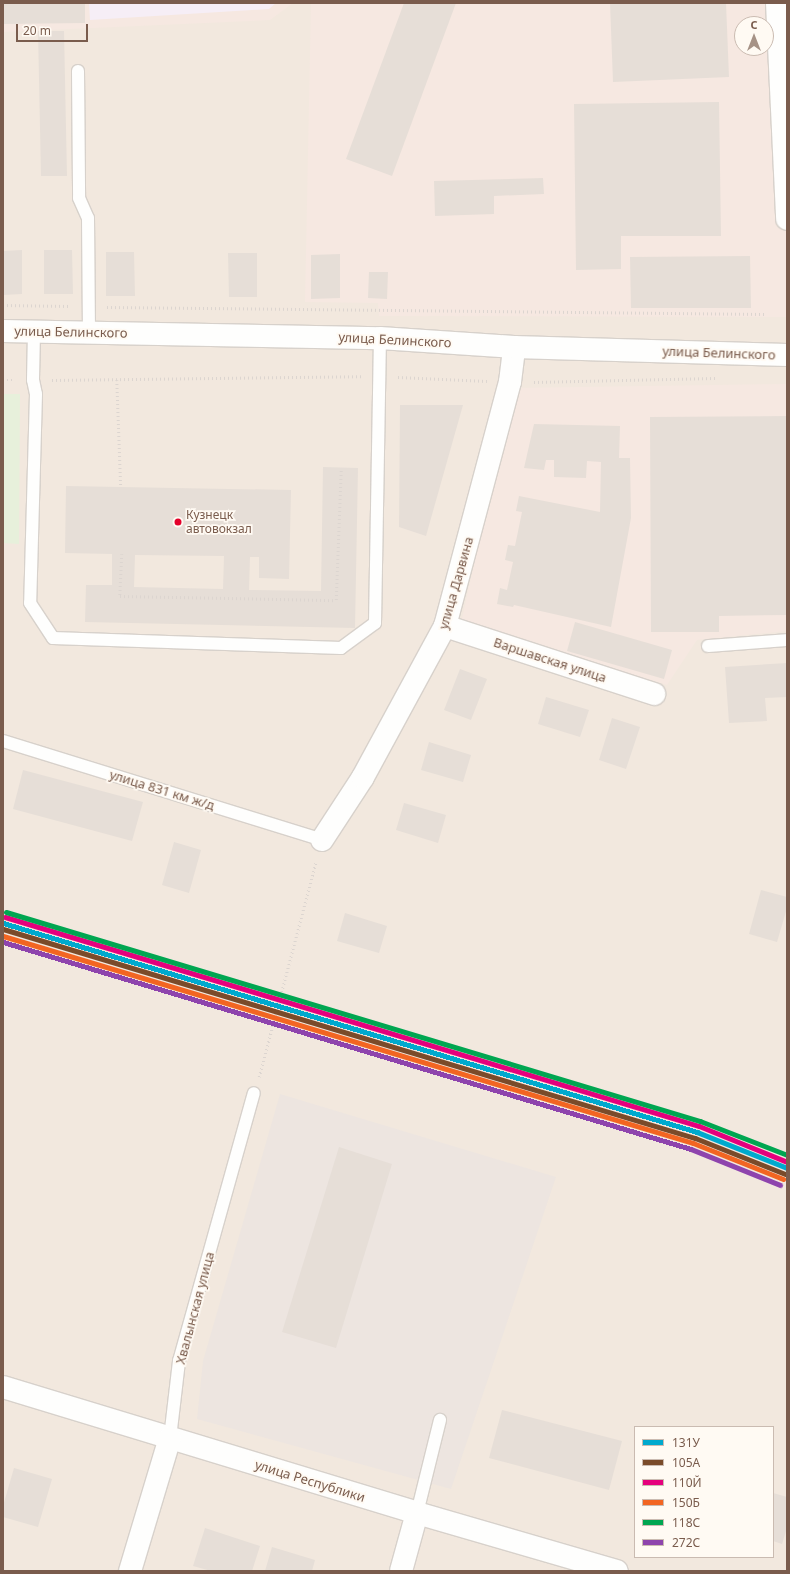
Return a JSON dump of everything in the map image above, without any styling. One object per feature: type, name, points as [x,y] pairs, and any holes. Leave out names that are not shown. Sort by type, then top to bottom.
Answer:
[{"type":"street","points":[[777,3],[787,219]]},
{"type":"street","name":"улица Белинского","points":[[3,331],[380,338],[514,347],[787,355]]},
{"type":"street","name":"улица Дарвина","points":[[322,840],[363,777],[445,626],[510,382],[514,347]]},
{"type":"street","name":"Варшавская улица","points":[[445,626],[654,694]]},
{"type":"street","name":"улица Республики","points":[[3,1387],[417,1513],[617,1571]]},
{"type":"street","name":"Хвалынская улица","points":[[130,1571],[170,1438]]},
{"type":"street","points":[[401,1571],[417,1513]]},
{"type":"lane","points":[[78,71],[80,198],[88,218],[89,333]]},
{"type":"lane","points":[[34,332],[33,380],[36,394],[30,603],[53,638],[341,648],[375,623],[380,338]]},
{"type":"lane","points":[[708,646],[787,640]]},
{"type":"lane","name":"улица 831 км ж/д","points":[[3,741],[322,840]]},
{"type":"lane","name":"Хвалынская улица","points":[[170,1438],[179,1361],[254,1093]]},
{"type":"lane","points":[[417,1513],[440,1420]]},
{"type":"path","points":[[3,305],[766,314]]},
{"type":"path","points":[[116,380],[121,487]]},
{"type":"path","points":[[122,554],[120,596],[336,600],[341,468]]},
{"type":"path","points":[[254,1093],[322,840]]},
{"type":"shaded area","points":[[3,3],[787,3],[787,1571],[3,1571]]},
{"type":"shaded area","points":[[3,3],[293,3],[270,20],[3,32]]},
{"type":"shaded area","points":[[89,3],[276,3],[269,9],[90,20]]},
{"type":"shaded area","points":[[311,3],[787,3],[787,317],[379,316],[378,303],[305,302]]},
{"type":"shaded area","points":[[787,384],[787,631],[697,640],[667,685],[461,623],[513,388]]},
{"type":"shaded area","points":[[280,1094],[556,1177],[451,1489],[197,1419],[203,1361]]},
{"type":"green space","points":[[3,394],[20,394],[19,544],[3,543]]},
{"type":"building","points":[[3,3],[85,3],[85,23],[3,24]]},
{"type":"building","points":[[404,3],[456,3],[392,176],[346,159]]},
{"type":"building","points":[[610,3],[726,3],[729,77],[613,82]]},
{"type":"building","points":[[38,31],[64,31],[67,176],[41,176]]},
{"type":"building","points":[[719,102],[721,236],[621,236],[621,269],[576,270],[574,104]]},
{"type":"building","points":[[543,178],[544,194],[494,196],[494,214],[435,216],[434,181]]},
{"type":"building","points":[[22,250],[22,294],[3,295],[3,251]]},
{"type":"building","points":[[44,250],[72,250],[73,294],[44,294]]},
{"type":"building","points":[[106,252],[134,252],[135,296],[106,296]]},
{"type":"building","points":[[228,253],[257,253],[257,297],[229,297]]},
{"type":"building","points":[[340,254],[340,298],[311,299],[311,255]]},
{"type":"building","points":[[750,256],[751,308],[631,308],[630,257]]},
{"type":"building","points":[[369,272],[388,272],[387,299],[368,298]]},
{"type":"building","points":[[400,405],[463,405],[426,536],[399,527]]},
{"type":"building","points":[[787,416],[787,615],[719,616],[719,632],[651,632],[650,417]]},
{"type":"building","points":[[534,424],[620,426],[619,458],[630,458],[631,518],[611,627],[514,605],[513,607],[497,604],[500,588],[507,590],[513,562],[505,560],[508,545],[515,546],[522,512],[516,511],[519,496],[600,512],[601,462],[587,461],[586,478],[554,477],[554,460],[546,460],[544,470],[524,468]]},
{"type":"building","points":[[323,467],[358,468],[355,628],[85,622],[86,585],[112,585],[112,554],[65,553],[66,486],[291,490],[289,579],[259,578],[259,557],[250,557],[249,590],[321,591]],"holes":[[[135,555],[224,556],[223,589],[134,587]]]},
{"type":"building","points":[[575,622],[672,650],[664,679],[567,651]]},
{"type":"building","points":[[787,663],[787,697],[765,698],[767,721],[729,723],[725,667]]},
{"type":"building","points":[[460,669],[487,679],[471,720],[444,710]]},
{"type":"building","points":[[546,697],[589,710],[580,737],[538,724]]},
{"type":"building","points":[[612,718],[640,727],[626,769],[599,760]]},
{"type":"building","points":[[429,742],[471,755],[463,782],[421,770]]},
{"type":"building","points":[[23,770],[143,802],[132,841],[13,809]]},
{"type":"building","points":[[404,803],[446,815],[438,843],[396,830]]},
{"type":"building","points":[[174,842],[201,850],[189,893],[162,885]]},
{"type":"building","points":[[761,890],[787,897],[787,908],[777,942],[749,934]]},
{"type":"building","points":[[345,913],[387,926],[379,953],[337,941]]},
{"type":"building","points":[[339,1147],[392,1164],[336,1348],[282,1332]]},
{"type":"building","points":[[502,1410],[622,1441],[609,1490],[489,1458]]},
{"type":"building","points":[[14,1468],[52,1479],[38,1527],[3,1517],[3,1506]]},
{"type":"building","points":[[774,1493],[787,1497],[787,1528],[782,1544],[774,1541]]},
{"type":"building","points":[[205,1528],[260,1546],[252,1571],[211,1571],[193,1566]]},
{"type":"building","points":[[272,1547],[315,1560],[312,1571],[265,1571]]},
{"type":"transit line","name":"118С","points":[[6,912],[700,1121],[787,1155]]},
{"type":"transit line","name":"110Й","points":[[5,917],[699,1126],[787,1162]]},
{"type":"transit line","name":"131У","points":[[3,923],[697,1132],[787,1168]]},
{"type":"transit line","name":"105А","points":[[3,929],[695,1138],[785,1174]]},
{"type":"transit line","name":"150Б","points":[[3,936],[693,1143],[783,1179]]},
{"type":"transit line","name":"272С","points":[[3,942],[691,1149],[780,1185]]},
{"type":"place","name":"Кузнецк автовокзал","points":[[178,522]]}]
